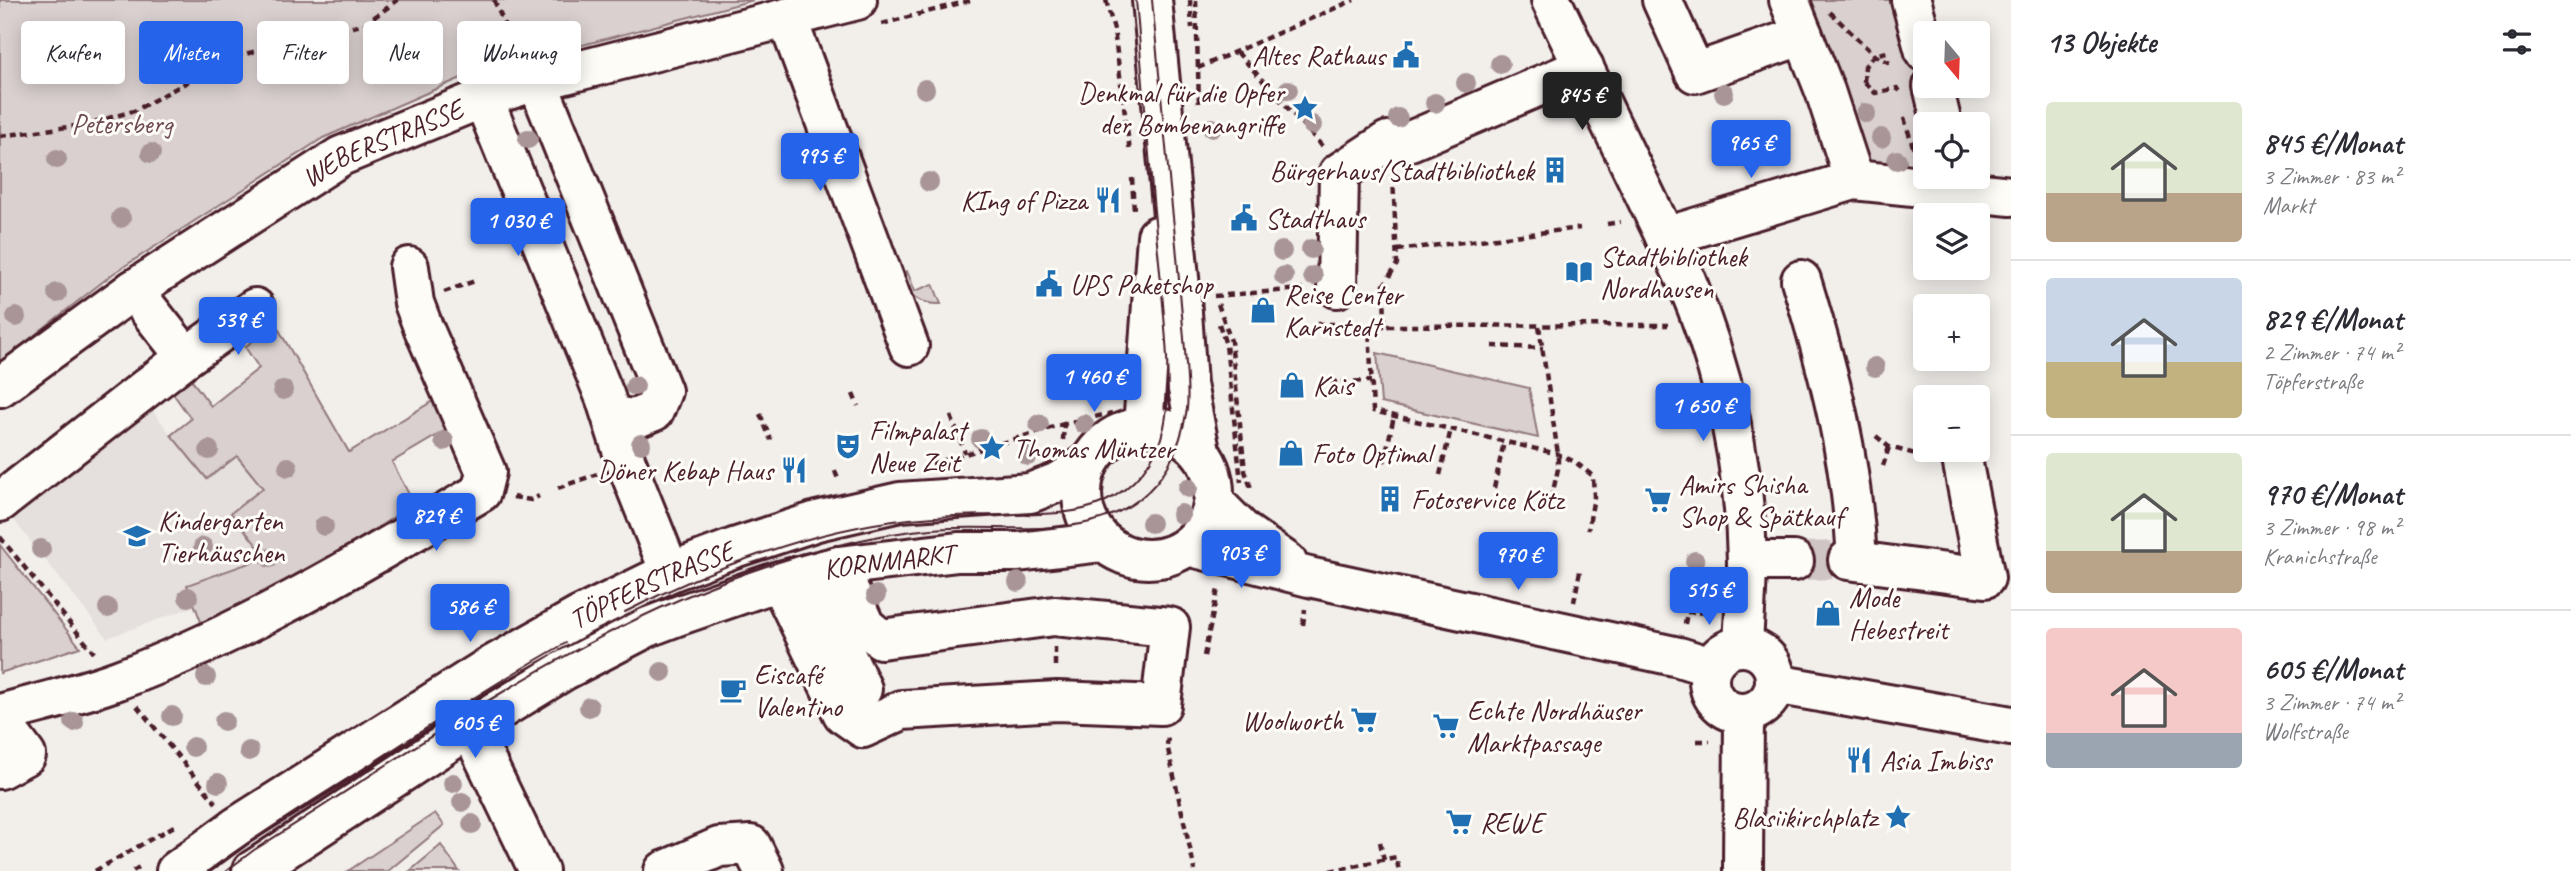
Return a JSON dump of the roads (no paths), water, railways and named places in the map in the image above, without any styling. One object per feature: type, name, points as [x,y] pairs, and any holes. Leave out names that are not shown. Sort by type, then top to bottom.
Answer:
[{"type":"street","points":[[1136,0],[1157,242],[1143,427]]},
{"type":"street","points":[[1152,0],[1187,384],[1200,451],[1212,473],[1214,502],[1231,560]]},
{"type":"street","points":[[1551,0],[1705,324],[1723,388],[1736,457],[1746,561],[1743,647]]},
{"type":"street","points":[[1662,0],[1695,73],[1814,22]]},
{"type":"street","points":[[1789,0],[1814,22],[1825,91],[1854,180]]},
{"type":"street","points":[[1912,0],[1913,21]]},
{"type":"street","name":"WEBERSTRASSE","points":[[581,60],[854,7]]},
{"type":"street","points":[[787,18],[909,346]]},
{"type":"street","points":[[1337,288],[1339,173],[1388,141],[1410,141],[1584,67]]},
{"type":"street","name":"WEBERSTRASSE","points":[[0,387],[133,290],[341,156],[483,98],[507,84]]},
{"type":"street","points":[[534,84],[662,391],[654,411],[635,419],[612,416]]},
{"type":"street","points":[[483,98],[612,416],[626,462],[670,572]]},
{"type":"street","points":[[1665,237],[1854,180],[1913,182]]},
{"type":"street","points":[[1970,189],[2008,204]]},
{"type":"street","points":[[0,714],[116,681],[214,640],[374,554],[481,492],[486,472],[423,327],[414,303],[409,267]]},
{"type":"street","points":[[1801,280],[1834,392],[1843,440],[1854,508],[1852,560],[1985,579],[1963,462]]},
{"type":"street","points":[[133,290],[186,357]]},
{"type":"street","points":[[0,502],[186,357],[255,307]]},
{"type":"street","name":"KORNMARKT","points":[[817,521],[900,502],[1030,493],[1061,481],[1089,462],[1103,443],[1122,432],[1143,427],[1164,428],[1180,434],[1200,451]]},
{"type":"street","points":[[1089,462],[1082,484],[1084,509],[1090,524],[1103,542],[1136,558],[1155,559],[1174,554],[1188,546],[1206,526],[1214,502]]},
{"type":"street","name":"TÖPFERSTRASSE","points":[[176,871],[236,827],[484,670],[580,616],[670,572],[817,521]]},
{"type":"street","name":"KORNMARKT","points":[[680,615],[808,574],[958,552],[1018,552],[1103,542]]},
{"type":"street","points":[[1188,546],[1231,560],[1307,593],[1679,657],[1711,667]]},
{"type":"street","points":[[1746,561],[1794,561]]},
{"type":"street","points":[[808,574],[881,639],[1054,616],[1170,627],[1161,705],[1056,701],[902,710],[863,728],[843,714],[808,574]]},
{"type":"street","points":[[808,574],[862,689]]},
{"type":"street","name":"TÖPFERSTRASSE","points":[[252,871],[470,728],[563,671],[648,627],[680,615]]},
{"type":"street","points":[[1743,647],[1762,653],[1770,662],[1775,684],[1765,704],[1744,713],[1722,706],[1714,698],[1710,688],[1711,667],[1724,652],[1743,647]]},
{"type":"street","points":[[1775,684],[2011,726]]},
{"type":"street","points":[[1743,871],[1744,713]]},
{"type":"street","points":[[0,720],[26,755],[0,769]]},
{"type":"street","points":[[470,728],[539,871]]},
{"type":"street","points":[[664,871],[719,847],[751,845],[764,871]]},
{"type":"tunnel","points":[[1794,561],[1848,560]]},
{"type":"tram line","points":[[625,612],[692,580],[800,541],[874,524],[910,519],[1080,510],[1115,496],[1143,472],[1161,439],[1166,418],[1168,384],[1136,0]]},
{"type":"tram line","points":[[226,871],[254,850],[396,759],[539,671],[612,631],[688,596],[766,566],[886,535],[951,528],[1071,526],[1099,520],[1125,509],[1148,491],[1168,466],[1174,453],[1184,423],[1188,394],[1152,0]]},
{"type":"tram line","points":[[208,871],[445,716],[566,643]]},
{"type":"place","name":"Altes Rathaus","points":[[1406,55]]},
{"type":"place","name":"Denkmal für die Opfer der Bombenangriffe","points":[[1305,108]]},
{"type":"place","name":"Bürgerhaus/Stadtbibliothek","points":[[1555,170]]},
{"type":"place","name":"KIng of Pizza","points":[[1108,200]]},
{"type":"place","name":"Stadthaus","points":[[1244,218]]},
{"type":"place","name":"Stadtbibliothek Nordhausen","points":[[1579,272]]},
{"type":"place","name":"UPS Paketshop","points":[[1049,284]]},
{"type":"place","name":"Reise Center Karnstedt","points":[[1263,310]]},
{"type":"place","name":"Kais","points":[[1292,385]]},
{"type":"place","name":"Filmpalast Neue Zeit","points":[[848,446]]},
{"type":"place","name":"Thomas Müntzer","points":[[992,448]]},
{"type":"place","name":"Foto Optimal","points":[[1291,453]]},
{"type":"place","name":"Döner Kebap Haus","points":[[794,470]]},
{"type":"place","name":"Fotoservice Kötz","points":[[1390,499]]},
{"type":"place","name":"Amirs Shisha Shop & Spätkauf","points":[[1658,500]]},
{"type":"place","name":"Kindergarten Tierhäuschen","points":[[137,536]]},
{"type":"place","name":"Mode Hebestreit","points":[[1828,613]]},
{"type":"place","name":"Eiscafé Valentino","points":[[733,690]]},
{"type":"place","name":"Woolworth","points":[[1364,720]]},
{"type":"place","name":"Echte Nordhäuser Marktpassage","points":[[1446,726]]},
{"type":"place","name":"Asia Imbiss","points":[[1859,760]]},
{"type":"place","name":"Blasiikirchplatz","points":[[1898,817]]},
{"type":"place","name":"REWE","points":[[1459,822]]},
{"type":"park label","name":"Petersberg","points":[[122,123]]}]
